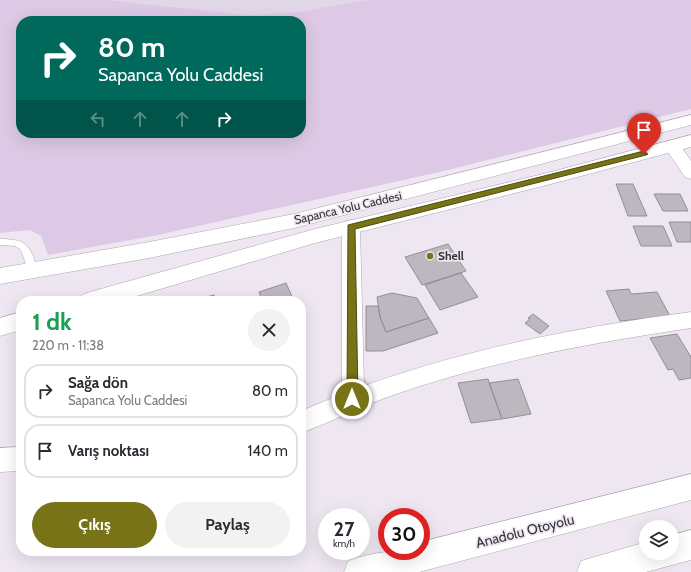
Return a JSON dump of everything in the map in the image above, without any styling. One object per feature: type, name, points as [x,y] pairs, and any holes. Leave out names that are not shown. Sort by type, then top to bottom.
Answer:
[{"type":"highway","name":"Sapanca Yolu Caddesi","points":[[0,276],[149,250],[301,219],[535,161],[691,120]]},
{"type":"highway","name":"Sapanca Yolu Caddesi","points":[[107,296],[186,272],[351,228],[547,180],[691,141]]},
{"type":"highway","points":[[0,327],[16,322]]},
{"type":"highway","name":"Anadolu Otoyolu","points":[[359,572],[497,538],[691,487]]},
{"type":"highway","points":[[679,548],[691,545]]},
{"type":"highway","points":[[592,572],[639,559]]},
{"type":"street","points":[[672,146],[689,166]]},
{"type":"street","points":[[351,228],[352,399]]},
{"type":"street","points":[[306,420],[352,399],[471,363],[628,328],[691,320]]},
{"type":"street","points":[[0,460],[16,459]]},
{"type":"lane","points":[[0,242],[22,245],[28,251],[32,270]]},
{"type":"shaded area","points":[[0,0],[109,0],[248,15],[296,12],[366,0],[691,0],[691,109],[448,170],[158,235],[48,255],[41,236],[30,230],[0,233]]},
{"type":"shaded area","points":[[109,0],[366,0],[296,12],[248,15]]},
{"type":"building","points":[[616,184],[633,184],[647,216],[628,216]]},
{"type":"building","points":[[654,194],[680,194],[688,211],[663,211]]},
{"type":"building","points":[[669,222],[691,222],[691,242],[677,242]]},
{"type":"building","points":[[633,226],[663,226],[672,246],[641,246]]},
{"type":"building","points":[[448,244],[466,271],[422,285],[405,257]]},
{"type":"building","points":[[461,273],[478,297],[440,310],[425,285]]},
{"type":"building","points":[[286,283],[292,296],[260,296],[259,292]]},
{"type":"building","points":[[629,289],[631,294],[657,292],[670,316],[620,321],[606,291]]},
{"type":"building","points":[[392,293],[417,298],[429,318],[386,332],[380,317],[377,297]]},
{"type":"building","points":[[366,306],[378,306],[380,317],[386,332],[429,318],[438,333],[383,351],[366,351]]},
{"type":"building","points":[[533,314],[549,326],[540,334],[525,323]]},
{"type":"building","points":[[677,334],[691,357],[691,378],[679,380],[673,369],[668,370],[650,338]]},
{"type":"building","points":[[488,379],[502,419],[471,423],[458,383]]},
{"type":"building","points":[[518,379],[531,414],[502,419],[489,383]]},
{"type":"place","name":"Shell","points":[[430,256]]},
{"type":"route","points":[[352,399],[351,228],[431,207],[547,180],[644,154]]}]
